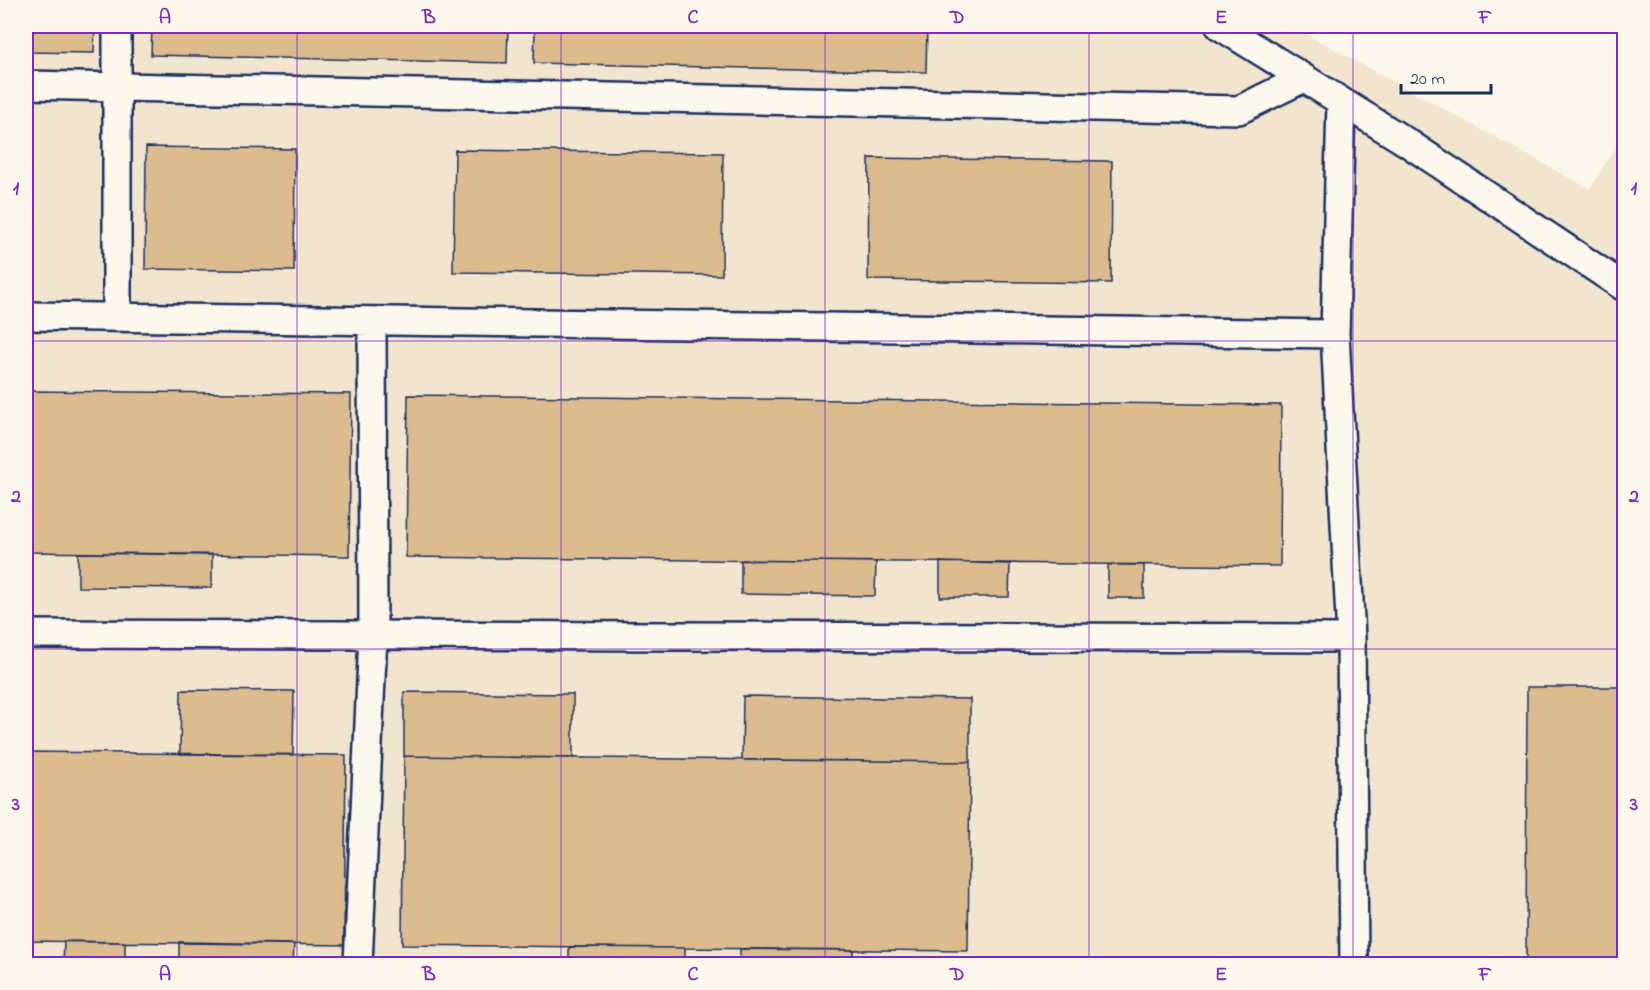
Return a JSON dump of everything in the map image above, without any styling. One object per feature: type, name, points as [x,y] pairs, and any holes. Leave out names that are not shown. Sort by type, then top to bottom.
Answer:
[{"type":"street","points":[[117,26],[117,316]]},
{"type":"street","points":[[1220,26],[1418,150],[1624,286]]},
{"type":"street","points":[[26,85],[1239,110],[1302,79]]},
{"type":"street","points":[[1341,103],[1335,334],[1351,638],[1354,964]]},
{"type":"street","points":[[26,316],[1335,334]]},
{"type":"street","points":[[358,964],[373,635],[372,322]]},
{"type":"street","points":[[26,634],[1351,638]]},
{"type":"shaded area","points":[[26,26],[1292,26],[1590,189],[1624,133],[1624,964],[26,964]]},
{"type":"building","points":[[26,26],[95,26],[94,53],[26,52]]},
{"type":"building","points":[[152,26],[508,26],[507,63],[151,55]]},
{"type":"building","points":[[535,26],[927,26],[926,72],[534,63]]},
{"type":"building","points":[[146,147],[295,149],[294,271],[145,269]]},
{"type":"building","points":[[455,150],[723,153],[722,275],[453,272]]},
{"type":"building","points":[[869,158],[1112,161],[1111,283],[868,280]]},
{"type":"building","points":[[26,391],[351,394],[349,556],[26,552]]},
{"type":"building","points":[[408,395],[1281,405],[1280,566],[406,557]]},
{"type":"building","points":[[78,553],[212,555],[212,588],[78,587]]},
{"type":"building","points":[[741,560],[876,562],[875,596],[741,594]]},
{"type":"building","points":[[940,562],[1010,564],[1009,597],[940,597]]},
{"type":"building","points":[[1108,565],[1144,565],[1144,598],[1108,598]]},
{"type":"building","points":[[1527,687],[1624,687],[1624,964],[1526,964]]},
{"type":"building","points":[[181,690],[294,691],[293,755],[180,754]]},
{"type":"building","points":[[404,692],[573,694],[573,758],[404,756]]},
{"type":"building","points":[[743,696],[970,699],[970,762],[742,760]]},
{"type":"building","points":[[26,752],[346,755],[344,945],[26,941]]},
{"type":"building","points":[[404,756],[970,762],[968,951],[402,945]]},
{"type":"building","points":[[64,941],[125,942],[125,964],[63,964]]},
{"type":"building","points":[[179,942],[294,944],[293,964],[179,964]]},
{"type":"building","points":[[569,947],[685,948],[685,964],[569,964]]},
{"type":"building","points":[[740,949],[853,950],[853,964],[740,964]]}]
